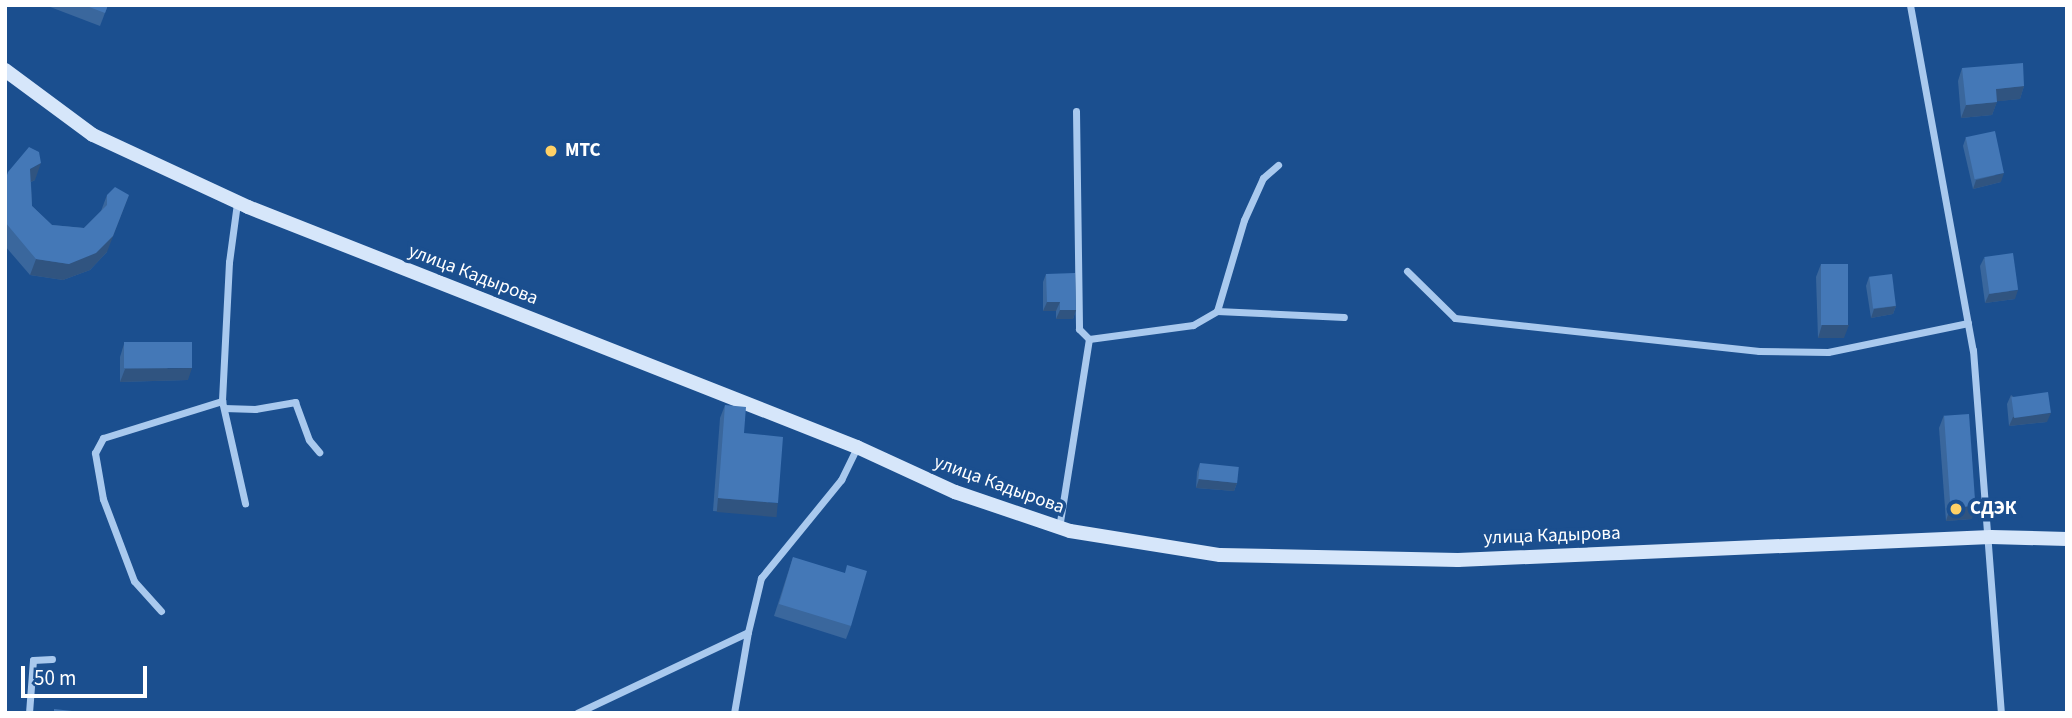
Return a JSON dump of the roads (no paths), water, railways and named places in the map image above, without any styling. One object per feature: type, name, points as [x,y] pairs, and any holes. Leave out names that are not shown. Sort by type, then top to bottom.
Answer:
[{"type":"street","points":[[1910,5],[1968,323],[1991,537],[2001,713]]},
{"type":"street","name":"улица Кадырова","points":[[5,71],[93,135],[237,202],[857,447],[955,492],[1059,528],[1220,555],[1458,559],[1991,537],[2067,539]]},
{"type":"street","points":[[1076,111],[1079,329],[1088,339]]},
{"type":"street","points":[[1217,311],[1244,220],[1263,178],[1278,165]]},
{"type":"street","points":[[237,202],[229,262],[223,404],[244,503]]},
{"type":"street","points":[[1406,271],[1455,318],[1759,352],[1828,352],[1968,323]]},
{"type":"street","points":[[1088,339],[1193,325],[1217,311],[1344,317]]},
{"type":"street","points":[[1059,528],[1088,339]]},
{"type":"street","points":[[161,611],[134,581],[103,499],[95,453],[103,438],[223,404],[255,409],[296,402],[309,440],[319,452]]},
{"type":"street","points":[[734,713],[748,632],[761,578],[841,480],[857,447]]},
{"type":"street","points":[[577,713],[748,632]]},
{"type":"street","points":[[29,713],[33,660],[52,659]]},
{"type":"place","name":"МТС","points":[[551,151]]},
{"type":"place","name":"СДЭК","points":[[1956,509]]}]
